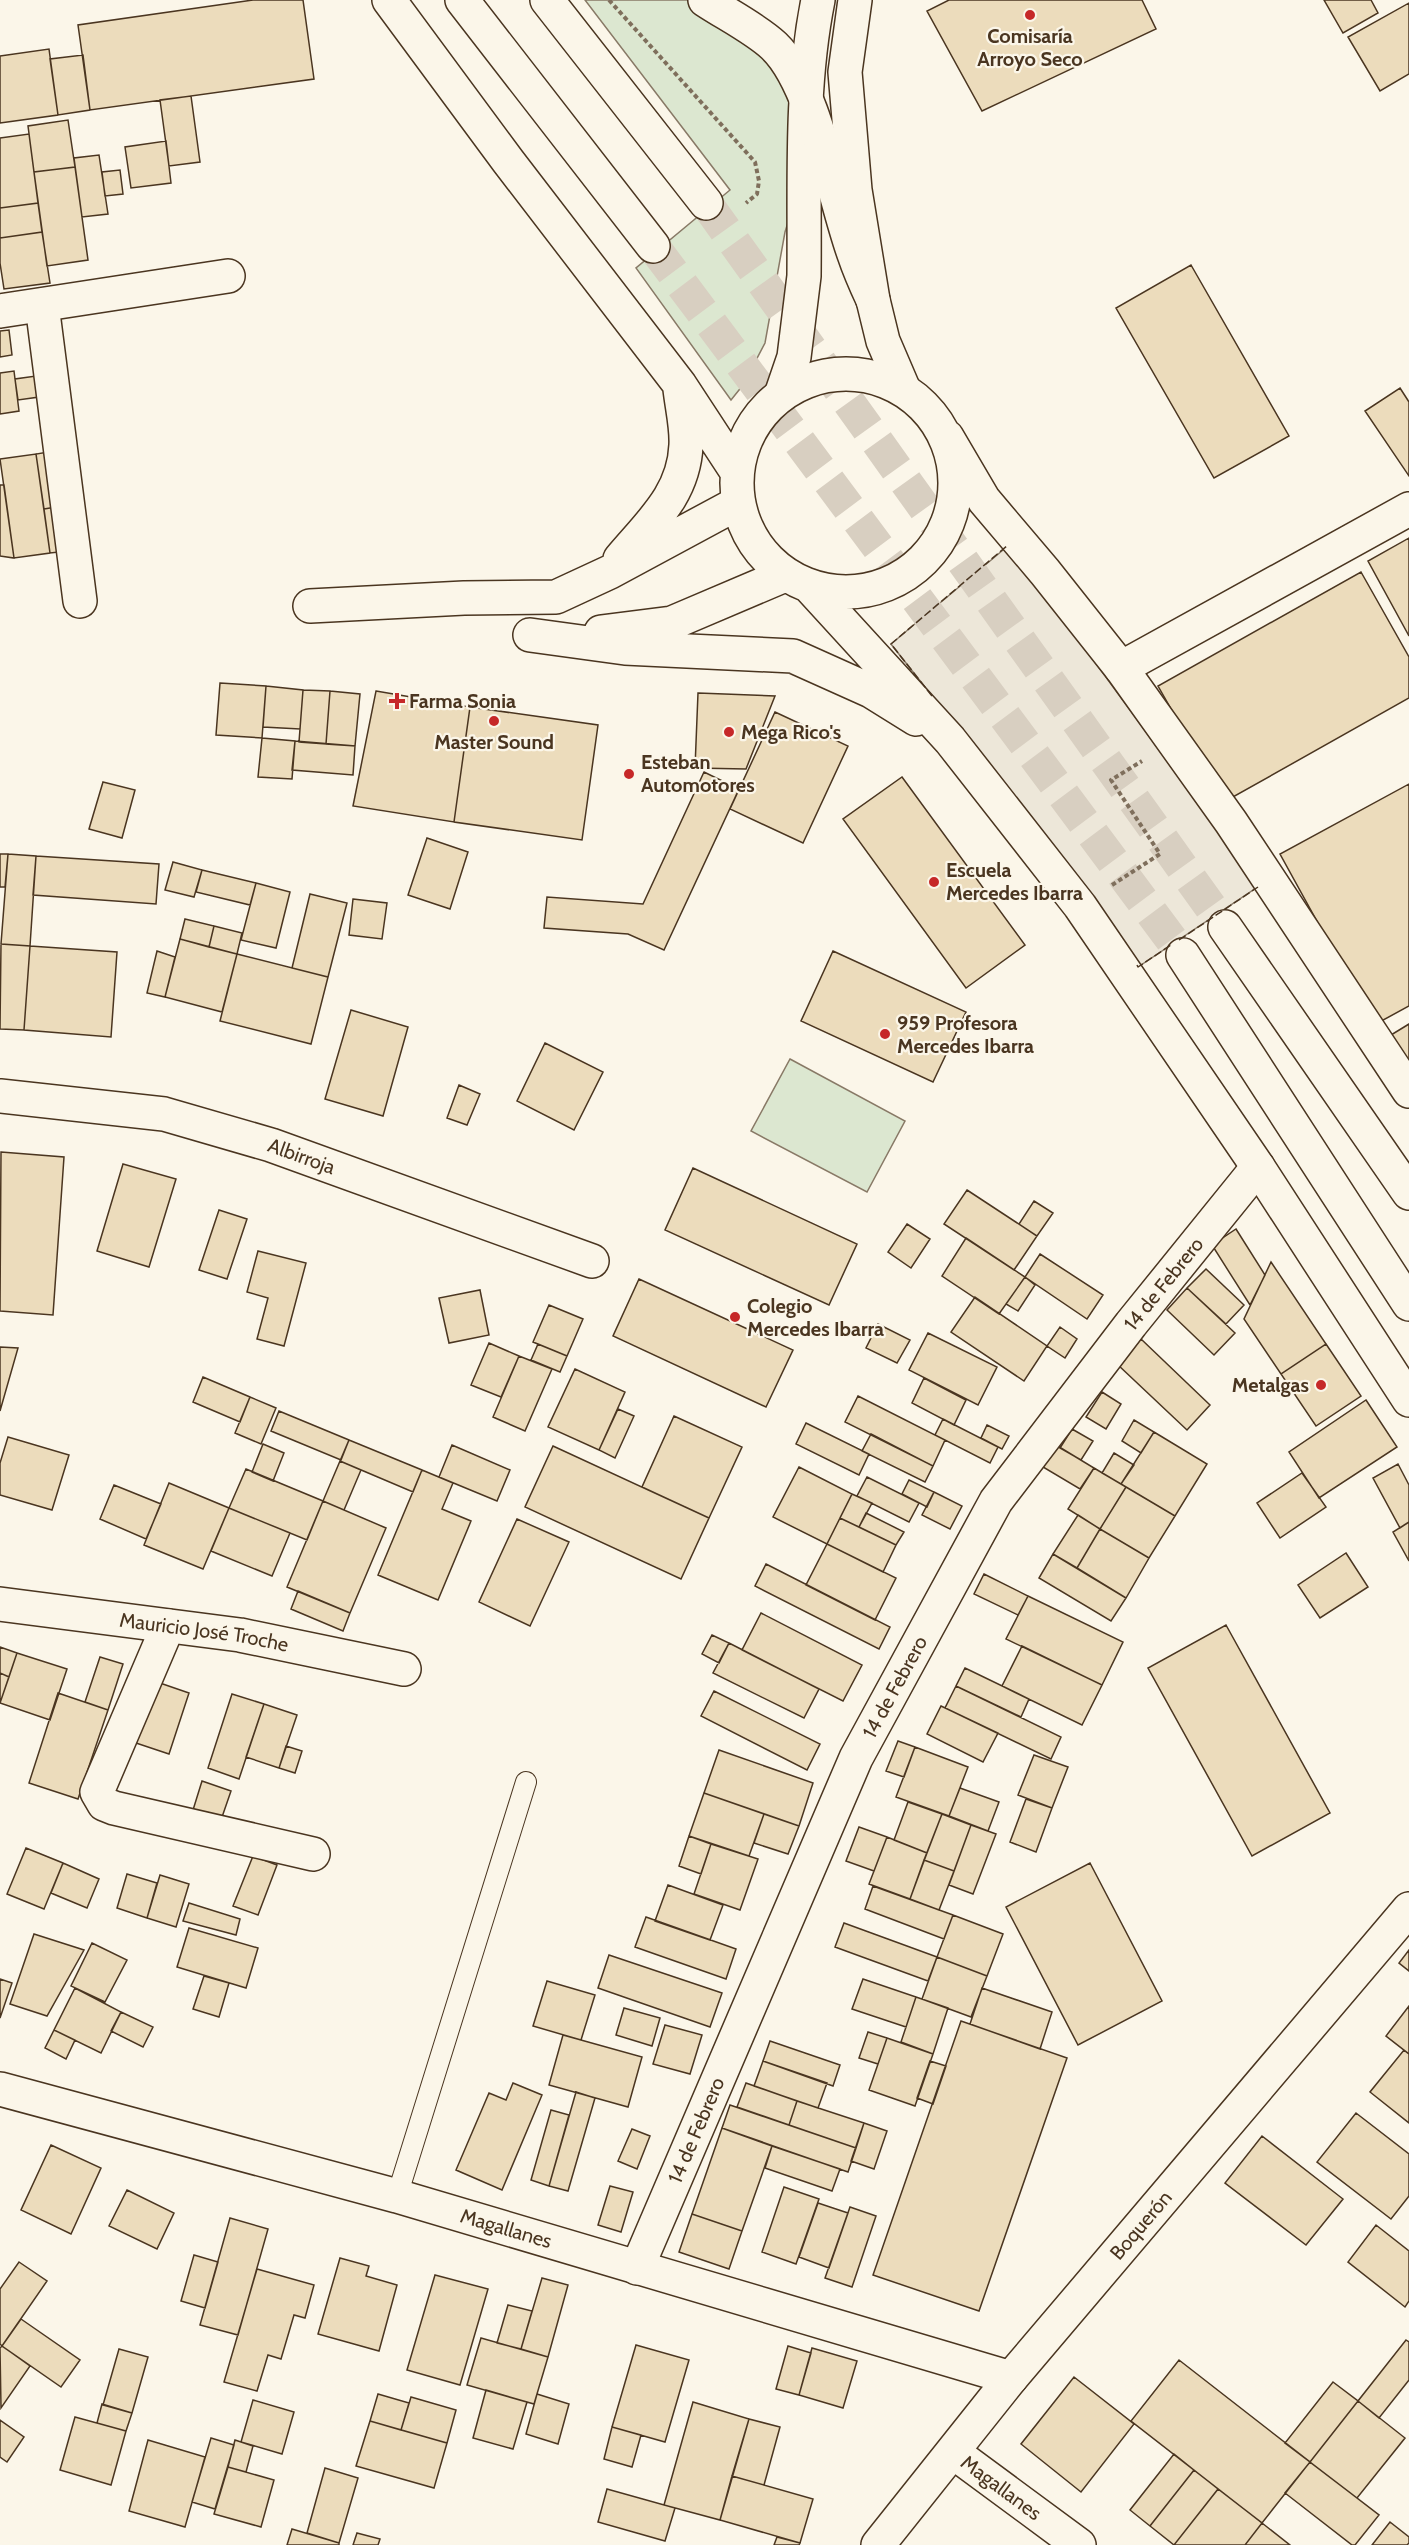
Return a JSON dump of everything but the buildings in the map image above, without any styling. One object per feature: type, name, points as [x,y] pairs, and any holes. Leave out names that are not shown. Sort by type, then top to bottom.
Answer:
[{"type":"main road","points":[[388,0],[680,385],[738,487],[747,530],[763,555],[798,581],[950,740],[1084,912],[1258,1167],[1409,1400]]},
{"type":"main road","points":[[462,0],[653,246]]},
{"type":"main road","points":[[547,0],[706,203]]},
{"type":"main road","points":[[705,0],[773,45],[788,66],[806,101],[853,253],[873,300]]},
{"type":"main road","points":[[781,395],[794,357],[802,296],[806,101],[810,40],[818,0]]},
{"type":"main road","points":[[855,0],[845,72],[855,190],[873,300],[883,341],[904,390]]},
{"type":"main road","points":[[0,311],[228,276]]},
{"type":"main road","points":[[42,304],[80,601]]},
{"type":"main road","points":[[310,606],[464,598],[556,597],[610,572],[738,487],[744,443],[759,416],[781,395],[810,380],[842,373],[874,377],[904,390],[929,410],[984,500],[1045,572],[1120,668],[1231,822],[1409,1090]]},
{"type":"main road","points":[[610,572],[671,500],[681,474],[686,444],[680,385]]},
{"type":"main road","points":[[947,437],[956,472],[954,509],[939,542],[915,569],[883,587],[846,593],[798,581],[672,623],[603,632],[530,635],[625,648],[793,657],[871,691],[950,740]]},
{"type":"main road","points":[[1120,668],[1409,508]]},
{"type":"main road","points":[[1225,927],[1409,1193]]},
{"type":"main road","points":[[1183,955],[1409,1304]]},
{"type":"main road","name":"Albirroja","points":[[0,1096],[164,1114],[271,1145],[592,1261]]},
{"type":"main road","name":"14 de Febrero","points":[[637,2268],[856,1758],[996,1501],[1131,1324],[1258,1167]]},
{"type":"main road","name":"Mauricio José Troche","points":[[0,1604],[240,1635],[404,1669]]},
{"type":"main road","points":[[168,1626],[97,1792],[104,1804],[313,1854]]},
{"type":"main road","name":"Boquerón","points":[[878,2545],[1011,2378],[1409,1909]]},
{"type":"main road","name":"Magallanes","points":[[0,2089],[397,2196],[1011,2378]]},
{"type":"main road","name":"Magallanes","points":[[953,2452],[1079,2545]]},
{"type":"lane","points":[[397,2196],[526,1782]]},
{"type":"path","points":[[1111,886],[1160,854],[1112,780],[1150,755]]},
{"type":"green space","points":[[585,0],[695,0],[785,73],[807,162],[785,232],[765,343],[743,385],[731,400],[636,268],[730,190]]},
{"type":"green space","points":[[790,1059],[905,1121],[867,1192],[751,1131]]},
{"type":"shaded area","points":[[1009,545],[1259,886],[1138,967],[1086,891],[891,644]]},
{"type":"tunnel","points":[[706,203],[1225,927]]},
{"type":"tunnel","points":[[653,246],[1183,955]]},
{"type":"fence","points":[[932,696],[891,644],[1008,545]]},
{"type":"fence","points":[[1179,940],[1258,887]]},
{"type":"fence","points":[[1137,965],[1138,967],[1171,945]]},
{"type":"place","name":"Comisaría Arroyo Seco","points":[[1030,15]]},
{"type":"place","name":"Farma Sonia","points":[[397,701]]},
{"type":"place","name":"Master Sound","points":[[494,721]]},
{"type":"place","name":"Mega Rico's","points":[[729,732]]},
{"type":"place","name":"Esteban Automotores","points":[[629,774]]},
{"type":"place","name":"Escuela Mercedes Ibarra","points":[[934,882]]},
{"type":"place","name":"959 Profesora Mercedes Ibarra","points":[[885,1034]]},
{"type":"place","name":"Colegio Mercedes Ibarra","points":[[735,1317]]},
{"type":"place","name":"Metalgas","points":[[1321,1385]]}]
